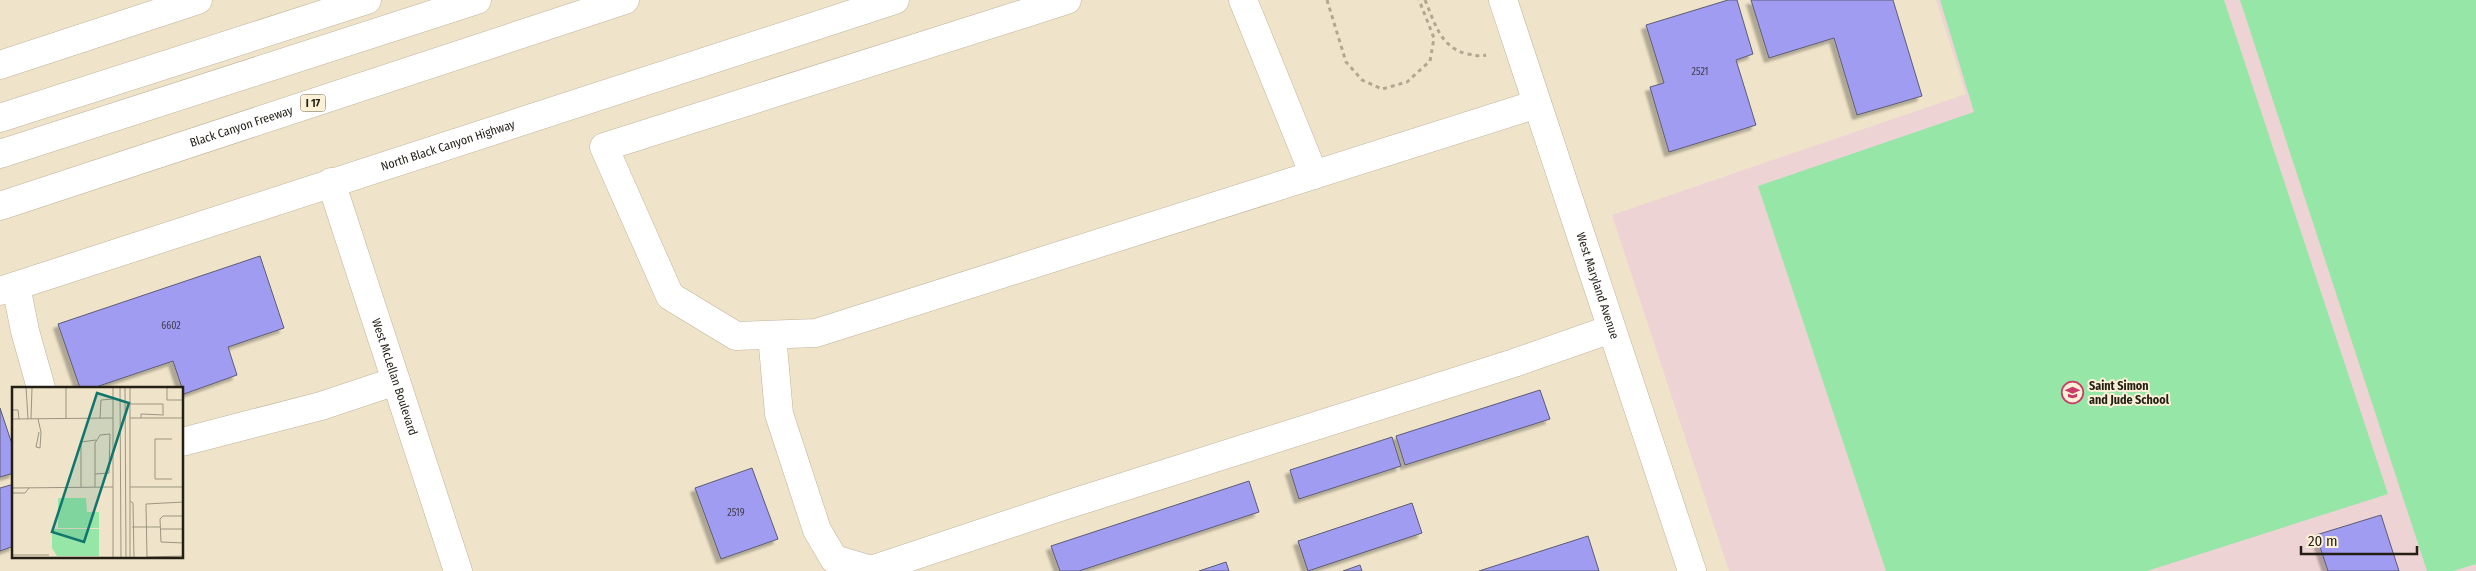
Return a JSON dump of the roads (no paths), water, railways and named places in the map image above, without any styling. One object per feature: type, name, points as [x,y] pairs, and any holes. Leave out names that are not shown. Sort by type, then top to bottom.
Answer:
[{"type":"main road","points":[[0,65],[198,0]]},
{"type":"main road","points":[[0,118],[367,0]]},
{"type":"main road","points":[[0,154],[477,0]]},
{"type":"main road","name":"Black Canyon Freeway","points":[[0,206],[625,0]]},
{"type":"main road","name":"North Black Canyon Highway","points":[[8,288],[895,0]]},
{"type":"main road","points":[[1067,0],[604,147],[670,296],[736,336],[816,333],[1537,104]]},
{"type":"main road","points":[[1243,0],[1314,175]]},
{"type":"main road","name":"West Maryland Avenue","points":[[1503,0],[1692,571]]},
{"type":"main road","name":"West McLellan Boulevard","points":[[331,182],[458,571]]},
{"type":"main road","points":[[8,288],[41,387]]},
{"type":"main road","points":[[772,335],[779,414],[817,530],[834,559],[871,570],[1063,506],[1514,363],[1611,329]]},
{"type":"main road","points":[[184,441],[321,406],[396,381]]},
{"type":"place","name":"Saint Simon and Jude School","points":[[2073,393]]}]
